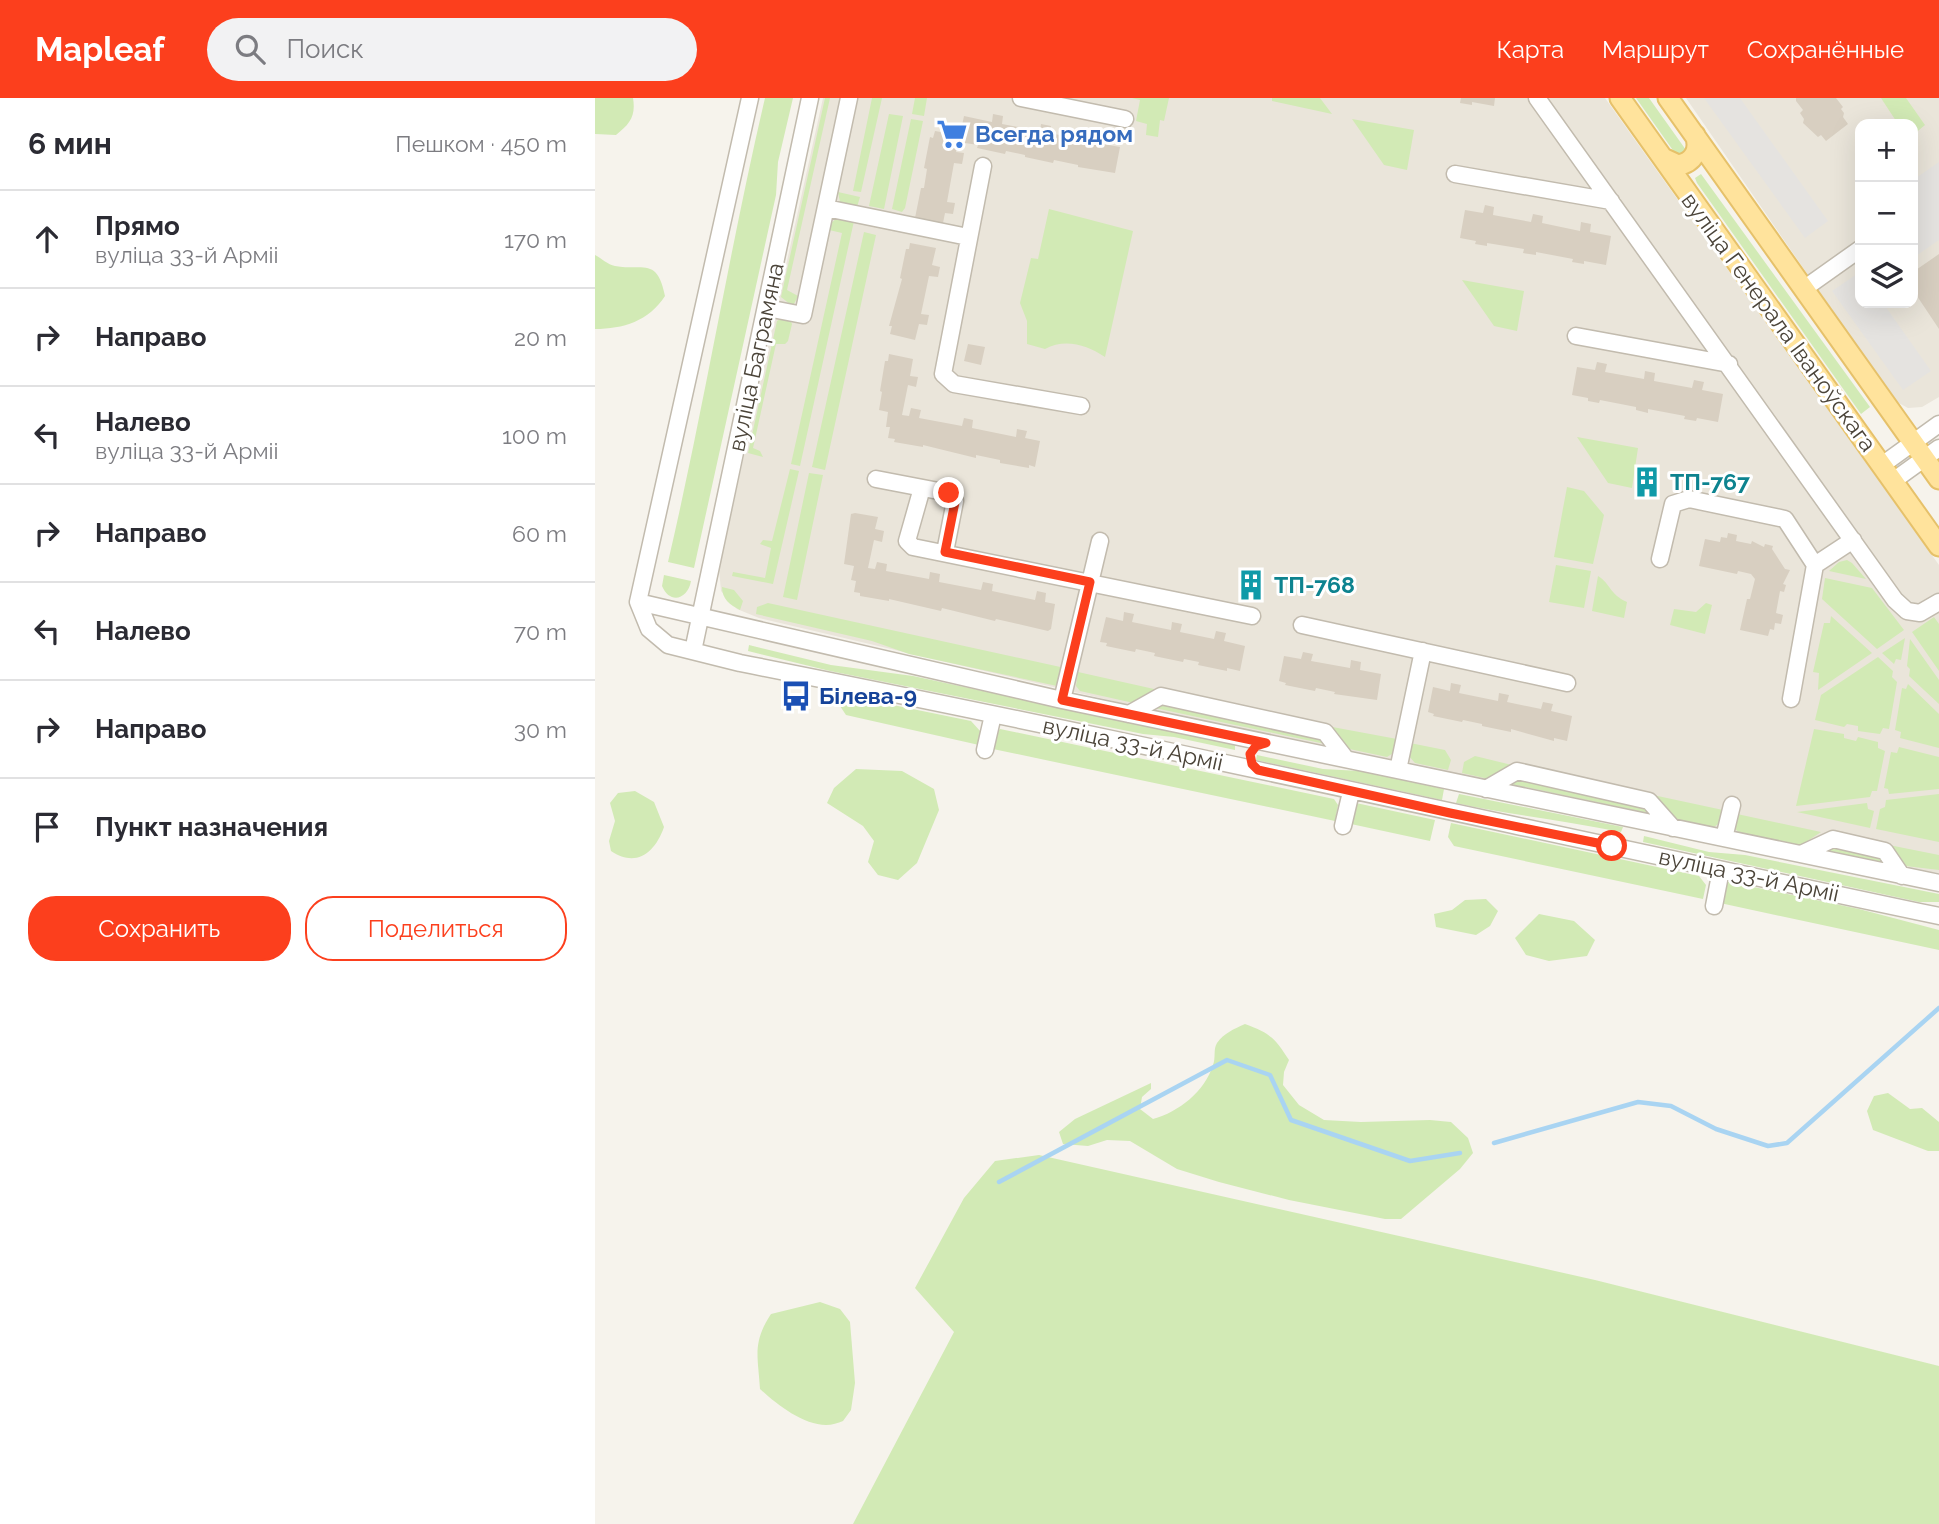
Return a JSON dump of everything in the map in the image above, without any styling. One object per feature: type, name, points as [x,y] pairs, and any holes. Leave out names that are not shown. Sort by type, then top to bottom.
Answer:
[{"type":"main road","name":"вуліца Генерала Іваноўскага","points":[[1620,98],[1939,546]]},
{"type":"main road","name":"вуліца Генерала Іваноўскага","points":[[1668,98],[1805,289],[1926,450],[1939,480]]},
{"type":"main road","points":[[1663,158],[1678,165],[1688,162],[1696,153],[1695,135]]},
{"type":"main road","points":[[1686,192],[1686,179],[1693,169],[1703,165],[1719,169]]},
{"type":"street","points":[[638,601],[750,98]]},
{"type":"street","name":"вуліца Баграмяна","points":[[693,651],[810,98]]},
{"type":"street","points":[[767,308],[803,315],[849,98]]},
{"type":"street","points":[[1021,98],[1125,119]]},
{"type":"street","points":[[1537,98],[1895,600],[1907,611],[1920,613],[1939,603]]},
{"type":"street","points":[[983,166],[943,374],[954,384],[1080,406]]},
{"type":"street","points":[[1455,174],[1611,201]]},
{"type":"street","points":[[826,208],[968,237]]},
{"type":"street","points":[[1805,289],[1855,253]]},
{"type":"street","points":[[1576,336],[1728,364]]},
{"type":"street","points":[[1888,473],[1926,450],[1939,424]]},
{"type":"street","points":[[876,479],[949,493],[955,502],[945,552]]},
{"type":"street","points":[[922,488],[907,541],[913,547],[1252,616]]},
{"type":"street","points":[[1660,559],[1673,503],[1689,499],[1785,519],[1815,565],[1791,699]]},
{"type":"street","points":[[1815,565],[1853,540]]},
{"type":"street","points":[[1062,700],[1100,541]]},
{"type":"street","name":"вуліца 33-й Арміі","points":[[638,601],[1062,700],[1939,883]]},
{"type":"street","name":"вуліца 33-й Арміі","points":[[638,601],[649,629],[668,645],[740,663],[1225,763],[1939,916]]},
{"type":"street","points":[[1302,625],[1567,683]]},
{"type":"street","points":[[1398,770],[1423,651]]},
{"type":"street","points":[[1129,714],[1161,696],[1325,732],[1346,759]]},
{"type":"street","points":[[985,750],[993,715]]},
{"type":"street","points":[[1225,763],[1235,761],[1241,752],[1239,742],[1231,736]]},
{"type":"street","points":[[1258,770],[1252,764],[1250,754],[1256,746],[1266,743]]},
{"type":"street","points":[[1486,789],[1517,771],[1649,801],[1673,828]]},
{"type":"street","points":[[1343,826],[1351,792]]},
{"type":"street","points":[[1724,838],[1731,805]]},
{"type":"street","points":[[1612,846],[1623,843],[1628,834],[1626,824],[1619,818]]},
{"type":"street","points":[[1646,852],[1638,846],[1637,836],[1642,827],[1653,825]]},
{"type":"street","points":[[1714,906],[1721,870]]},
{"type":"shaded area","points":[[823,98],[1605,98],[1939,565],[1939,873],[1898,868],[1776,840],[1207,723],[759,618],[737,609],[721,591],[719,569]]},
{"type":"shaded area","points":[[1686,98],[1939,98],[1939,397],[1922,407],[1908,408],[1895,401]]},
{"type":"shaded area","points":[[1704,98],[1740,98],[1828,221],[1805,238]]},
{"type":"shaded area","points":[[1939,162],[1939,240],[1918,255],[1918,182],[1918,177]]},
{"type":"shaded area","points":[[1855,275],[1855,308],[1887,308],[1931,371],[1903,390],[1832,291]]},
{"type":"green space","points":[[595,98],[633,98],[634,110],[631,119],[616,135],[595,134]]},
{"type":"green space","points":[[765,98],[793,98],[778,162],[776,195],[694,568],[668,562]]},
{"type":"green space","points":[[825,98],[830,98],[787,290],[798,296],[791,305],[781,297]]},
{"type":"green space","points":[[872,98],[882,98],[861,192],[853,191]]},
{"type":"green space","points":[[915,98],[927,98],[924,116],[912,114]]},
{"type":"green space","points":[[1132,98],[1169,98],[1164,121],[1160,120],[1158,137],[1146,135],[1147,124],[1136,121],[1140,100]]},
{"type":"green space","points":[[1272,98],[1320,98],[1332,114],[1272,101]]},
{"type":"green space","points":[[1636,98],[1649,98],[1686,150],[1685,155],[1677,156]]},
{"type":"green space","points":[[1881,98],[1906,98],[1925,125],[1918,131],[1918,119],[1895,119]]},
{"type":"green space","points":[[889,114],[903,116],[884,209],[869,206]]},
{"type":"green space","points":[[911,119],[923,121],[902,212],[892,209]]},
{"type":"green space","points":[[1352,119],[1414,130],[1407,170],[1384,165]]},
{"type":"green space","points":[[1701,174],[1870,407],[1861,414],[1697,183],[1695,178]]},
{"type":"green space","points":[[838,192],[860,197],[857,207],[840,202]]},
{"type":"green space","points":[[1049,209],[1133,231],[1105,357],[1076,344],[1060,344],[1045,349],[1027,344],[1027,321],[1020,303],[1031,258],[1038,259]]},
{"type":"green space","points":[[837,218],[854,221],[800,466],[791,464],[842,233],[829,230],[831,223]]},
{"type":"green space","points":[[864,232],[876,235],[825,470],[812,467]]},
{"type":"green space","points":[[595,255],[612,265],[648,268],[653,271],[662,284],[665,296],[659,305],[635,322],[595,329]]},
{"type":"green space","points":[[1462,280],[1524,291],[1517,331],[1494,326]]},
{"type":"green space","points":[[782,318],[790,320],[792,324],[788,341],[785,344],[776,344],[753,448],[760,451],[763,457],[748,453],[777,321]]},
{"type":"green space","points":[[1577,437],[1638,448],[1632,488],[1608,483]]},
{"type":"green space","points":[[790,469],[799,471],[773,584],[732,576],[733,572],[765,578],[771,548],[760,544],[763,540],[772,541]]},
{"type":"green space","points":[[809,473],[823,475],[797,600],[783,597]]},
{"type":"green space","points":[[1567,487],[1584,491],[1604,515],[1593,564],[1554,557]]},
{"type":"green space","points":[[1847,560],[1866,579],[1829,571],[1839,562]]},
{"type":"green space","points":[[1556,565],[1591,571],[1584,608],[1549,602]]},
{"type":"green space","points":[[664,575],[691,581],[683,596],[674,598],[665,592],[662,586]]},
{"type":"green space","points":[[1598,576],[1617,596],[1627,602],[1624,618],[1592,611]]},
{"type":"green space","points":[[1825,578],[1872,588],[1904,630],[1877,649],[1822,599]]},
{"type":"green space","points":[[722,587],[734,590],[743,601],[740,610],[727,601]]},
{"type":"green space","points":[[768,603],[1065,668],[1063,679],[1057,686],[909,654],[872,641],[756,614],[757,607]]},
{"type":"green space","points":[[1706,603],[1712,605],[1705,634],[1670,625],[1674,609],[1696,612]]},
{"type":"green space","points":[[1831,616],[1872,653],[1818,690],[1819,673],[1813,672],[1824,623],[1830,623]]},
{"type":"green space","points":[[1934,617],[1939,624],[1939,671],[1912,632]]},
{"type":"green space","points":[[1905,638],[1901,660],[1896,659],[1894,664],[1882,653]]},
{"type":"green space","points":[[1910,639],[1939,680],[1939,704],[1909,676],[1910,669],[1907,666]]},
{"type":"green space","points":[[749,645],[831,665],[913,676],[1235,745],[1235,750],[830,671],[748,651]]},
{"type":"green space","points":[[1878,657],[1893,671],[1892,677],[1897,682],[1889,729],[1883,728],[1880,734],[1858,731],[1858,726],[1847,724],[1844,727],[1815,720],[1821,695]]},
{"type":"green space","points":[[1078,672],[1163,691],[1138,704],[1080,691],[1076,686]]},
{"type":"green space","points":[[1908,684],[1939,714],[1939,748],[1900,738],[1901,732],[1895,730],[1902,688],[1906,689]]},
{"type":"green space","points":[[836,700],[893,705],[971,721],[981,732],[979,745],[846,715]]},
{"type":"green space","points":[[1159,702],[1324,739],[1330,745],[1150,707]]},
{"type":"green space","points":[[1327,726],[1397,739],[1395,752],[1387,757],[1340,747]]},
{"type":"green space","points":[[1000,729],[1334,799],[1338,805],[1335,821],[993,749],[994,735]]},
{"type":"green space","points":[[1814,729],[1844,734],[1844,738],[1856,741],[1858,737],[1878,742],[1878,748],[1885,751],[1877,791],[1872,791],[1870,797],[1796,806]]},
{"type":"green space","points":[[1410,743],[1445,750],[1451,760],[1448,770],[1415,763],[1408,755]]},
{"type":"green space","points":[[1899,747],[1939,757],[1939,789],[1889,794],[1888,789],[1884,788],[1891,752],[1897,753]]},
{"type":"green space","points":[[1257,755],[1323,769],[1360,771],[1444,789],[1442,800],[1256,760]]},
{"type":"green space","points":[[1475,756],[1516,766],[1493,780],[1462,773],[1464,762]]},
{"type":"green space","points":[[856,769],[902,771],[934,789],[939,810],[917,863],[898,880],[878,875],[868,862],[874,841],[863,826],[827,803],[834,788]]},
{"type":"green space","points":[[1515,779],[1652,809],[1658,815],[1506,783]]},
{"type":"green space","points":[[635,791],[654,802],[664,827],[650,851],[636,858],[629,858],[611,851],[609,841],[615,821],[610,803],[618,793]]},
{"type":"green space","points":[[1459,794],[1623,827],[1621,832],[1456,803]]},
{"type":"green space","points":[[1939,794],[1939,842],[1876,829],[1880,809],[1885,807],[1886,800]]},
{"type":"green space","points":[[1653,795],[1723,810],[1721,822],[1714,827],[1672,819]]},
{"type":"green space","points":[[1356,803],[1435,820],[1430,841],[1351,824]]},
{"type":"green space","points":[[1867,803],[1868,809],[1874,811],[1870,828],[1797,812]]},
{"type":"green space","points":[[1737,814],[1821,832],[1800,846],[1741,834],[1734,828]]},
{"type":"green space","points":[[1451,823],[1699,876],[1706,885],[1703,899],[1454,846],[1448,837]]},
{"type":"green space","points":[[1644,836],[1709,852],[1745,855],[1939,894],[1939,902],[1919,902],[1643,842]]},
{"type":"green space","points":[[1884,844],[1939,855],[1939,870],[1897,865]]},
{"type":"green space","points":[[1823,845],[1880,856],[1884,865],[1810,848]]},
{"type":"green space","points":[[1725,881],[1859,909],[1939,930],[1939,950],[1720,903]]},
{"type":"green space","points":[[1486,899],[1498,911],[1490,926],[1476,935],[1436,927],[1434,914],[1452,910],[1465,900]]},
{"type":"green space","points":[[1539,914],[1574,921],[1595,940],[1587,956],[1549,961],[1526,955],[1515,938]]},
{"type":"green space","points":[[1245,1024],[1260,1030],[1280,1046],[1289,1060],[1283,1085],[1299,1105],[1324,1120],[1451,1122],[1468,1138],[1473,1153],[1460,1169],[1401,1219],[1385,1219],[1289,1200],[1219,1182],[1177,1169],[1130,1141],[1107,1140],[1088,1146],[1063,1144],[1059,1132],[1075,1119],[1151,1083],[1151,1089],[1142,1097],[1140,1109],[1153,1119],[1181,1106],[1204,1083],[1214,1062],[1217,1043],[1226,1034]]},
{"type":"green space","points":[[1888,1093],[1910,1109],[1922,1108],[1939,1122],[1939,1151],[1928,1151],[1873,1130],[1867,1111],[1874,1096]]},
{"type":"green space","points":[[1039,1155],[1595,1280],[1939,1366],[1939,1524],[853,1524],[954,1332],[915,1288],[964,1198],[995,1161]]},
{"type":"green space","points":[[820,1302],[840,1309],[850,1322],[855,1383],[851,1410],[843,1421],[828,1425],[799,1418],[760,1389],[759,1342],[771,1314]]},
{"type":"building","points":[[1461,98],[1495,98],[1494,106],[1460,103]]},
{"type":"building","points":[[1796,98],[1836,98],[1843,107],[1843,117],[1848,124],[1826,141],[1821,135],[1818,137],[1803,123],[1804,119],[1800,113],[1803,110]]},
{"type":"building","points":[[993,114],[1003,116],[1002,124],[1040,131],[1041,124],[1051,126],[1050,133],[1094,142],[1095,135],[1105,136],[1103,144],[1120,147],[1115,173],[1054,160],[1053,163],[1006,151],[1005,154],[977,148],[978,145],[958,144],[956,152],[964,153],[963,159],[962,164],[954,163],[947,202],[955,203],[953,214],[945,213],[943,223],[915,218],[921,188],[924,188],[927,169],[924,168],[930,137],[933,138],[935,131],[946,133],[947,128],[961,130],[964,116],[992,122]]},
{"type":"building","points":[[1485,205],[1494,207],[1493,215],[1531,222],[1533,214],[1543,216],[1542,223],[1580,231],[1581,222],[1591,224],[1590,232],[1611,236],[1606,265],[1572,262],[1573,259],[1536,252],[1536,255],[1523,253],[1524,249],[1487,243],[1487,246],[1475,244],[1476,241],[1460,238],[1465,210],[1483,213]]},
{"type":"building","points":[[910,243],[936,248],[932,265],[940,267],[938,277],[929,276],[921,314],[929,315],[927,325],[919,324],[915,340],[890,334],[892,326],[889,326],[902,279],[900,278],[906,249],[909,249]]},
{"type":"building","points":[[1939,254],[1939,329],[1918,298],[1918,269]]},
{"type":"building","points":[[968,344],[985,347],[981,365],[964,361]]},
{"type":"building","points":[[889,354],[913,359],[910,376],[918,377],[916,387],[908,385],[902,415],[909,416],[911,408],[921,410],[919,418],[962,426],[964,418],[973,420],[972,428],[1016,437],[1017,429],[1027,431],[1025,438],[1040,441],[1035,467],[1000,463],[1000,460],[894,442],[895,439],[888,438],[888,412],[879,410],[885,361],[888,361]]},
{"type":"building","points":[[1597,362],[1607,364],[1605,372],[1644,379],[1645,371],[1655,373],[1654,381],[1692,388],[1694,380],[1704,382],[1702,390],[1723,394],[1718,422],[1697,418],[1696,421],[1684,419],[1685,416],[1648,409],[1648,413],[1636,410],[1636,407],[1600,400],[1599,403],[1588,401],[1588,398],[1572,395],[1577,367],[1595,370]]},
{"type":"building","name":"ТП-767","points":[[1641,470],[1657,473],[1653,494],[1637,490]]},
{"type":"building","points":[[851,514],[878,517],[875,529],[884,531],[882,542],[874,540],[868,568],[875,569],[877,562],[887,564],[886,571],[929,579],[930,572],[940,574],[939,582],[981,590],[983,582],[993,584],[992,591],[1035,600],[1037,591],[1046,593],[1045,602],[1055,604],[1051,629],[1048,631],[942,608],[941,611],[889,599],[860,596],[860,593],[854,592],[856,581],[851,580],[854,566],[844,564]]},
{"type":"building","points":[[1728,533],[1737,535],[1736,541],[1751,544],[1752,541],[1764,547],[1765,544],[1773,546],[1772,549],[1785,569],[1790,570],[1783,584],[1786,585],[1784,592],[1780,591],[1776,613],[1783,615],[1781,624],[1775,623],[1774,630],[1770,629],[1768,636],[1740,630],[1755,579],[1751,574],[1738,571],[1737,574],[1699,566],[1705,539],[1720,542],[1721,537],[1727,538]]},
{"type":"building","name":"ТП-768","points":[[1246,575],[1261,578],[1257,595],[1242,591]]},
{"type":"building","points":[[1124,612],[1134,614],[1132,622],[1171,630],[1172,622],[1182,624],[1180,632],[1214,639],[1216,631],[1226,633],[1224,641],[1245,646],[1240,671],[1227,668],[1227,671],[1198,665],[1199,662],[1184,659],[1183,662],[1154,656],[1155,653],[1136,649],[1135,652],[1106,646],[1107,643],[1100,642],[1106,617],[1123,621]]},
{"type":"building","points":[[1303,652],[1313,654],[1311,661],[1350,668],[1351,660],[1361,662],[1360,670],[1381,674],[1377,700],[1334,694],[1335,692],[1316,688],[1315,691],[1285,685],[1286,683],[1279,681],[1284,656],[1301,659]]},
{"type":"building","points":[[1451,683],[1461,685],[1459,693],[1498,701],[1499,693],[1509,695],[1507,702],[1541,709],[1543,702],[1553,704],[1551,711],[1572,716],[1567,741],[1554,738],[1554,741],[1511,729],[1511,732],[1463,720],[1462,722],[1433,716],[1434,714],[1428,712],[1433,687],[1450,691]]},
{"type":"waterway","points":[[1494,1143],[1638,1102],[1671,1106],[1716,1129],[1768,1146],[1787,1143],[1939,1008]]},
{"type":"waterway","points":[[999,1182],[1227,1060],[1270,1075],[1291,1120],[1410,1161],[1460,1153]]},
{"type":"place","name":"Всегда рядом","points":[[952,134]]},
{"type":"place","name":"ТП-767","points":[[1647,482]]},
{"type":"place","name":"ТП-768","points":[[1251,585]]},
{"type":"place","name":"Білева-9","points":[[796,696]]},
{"type":"route","points":[[949,493],[955,502],[945,552],[1090,582],[1062,700],[1266,743],[1256,746],[1250,754],[1254,768],[1258,770],[1612,846]]}]
